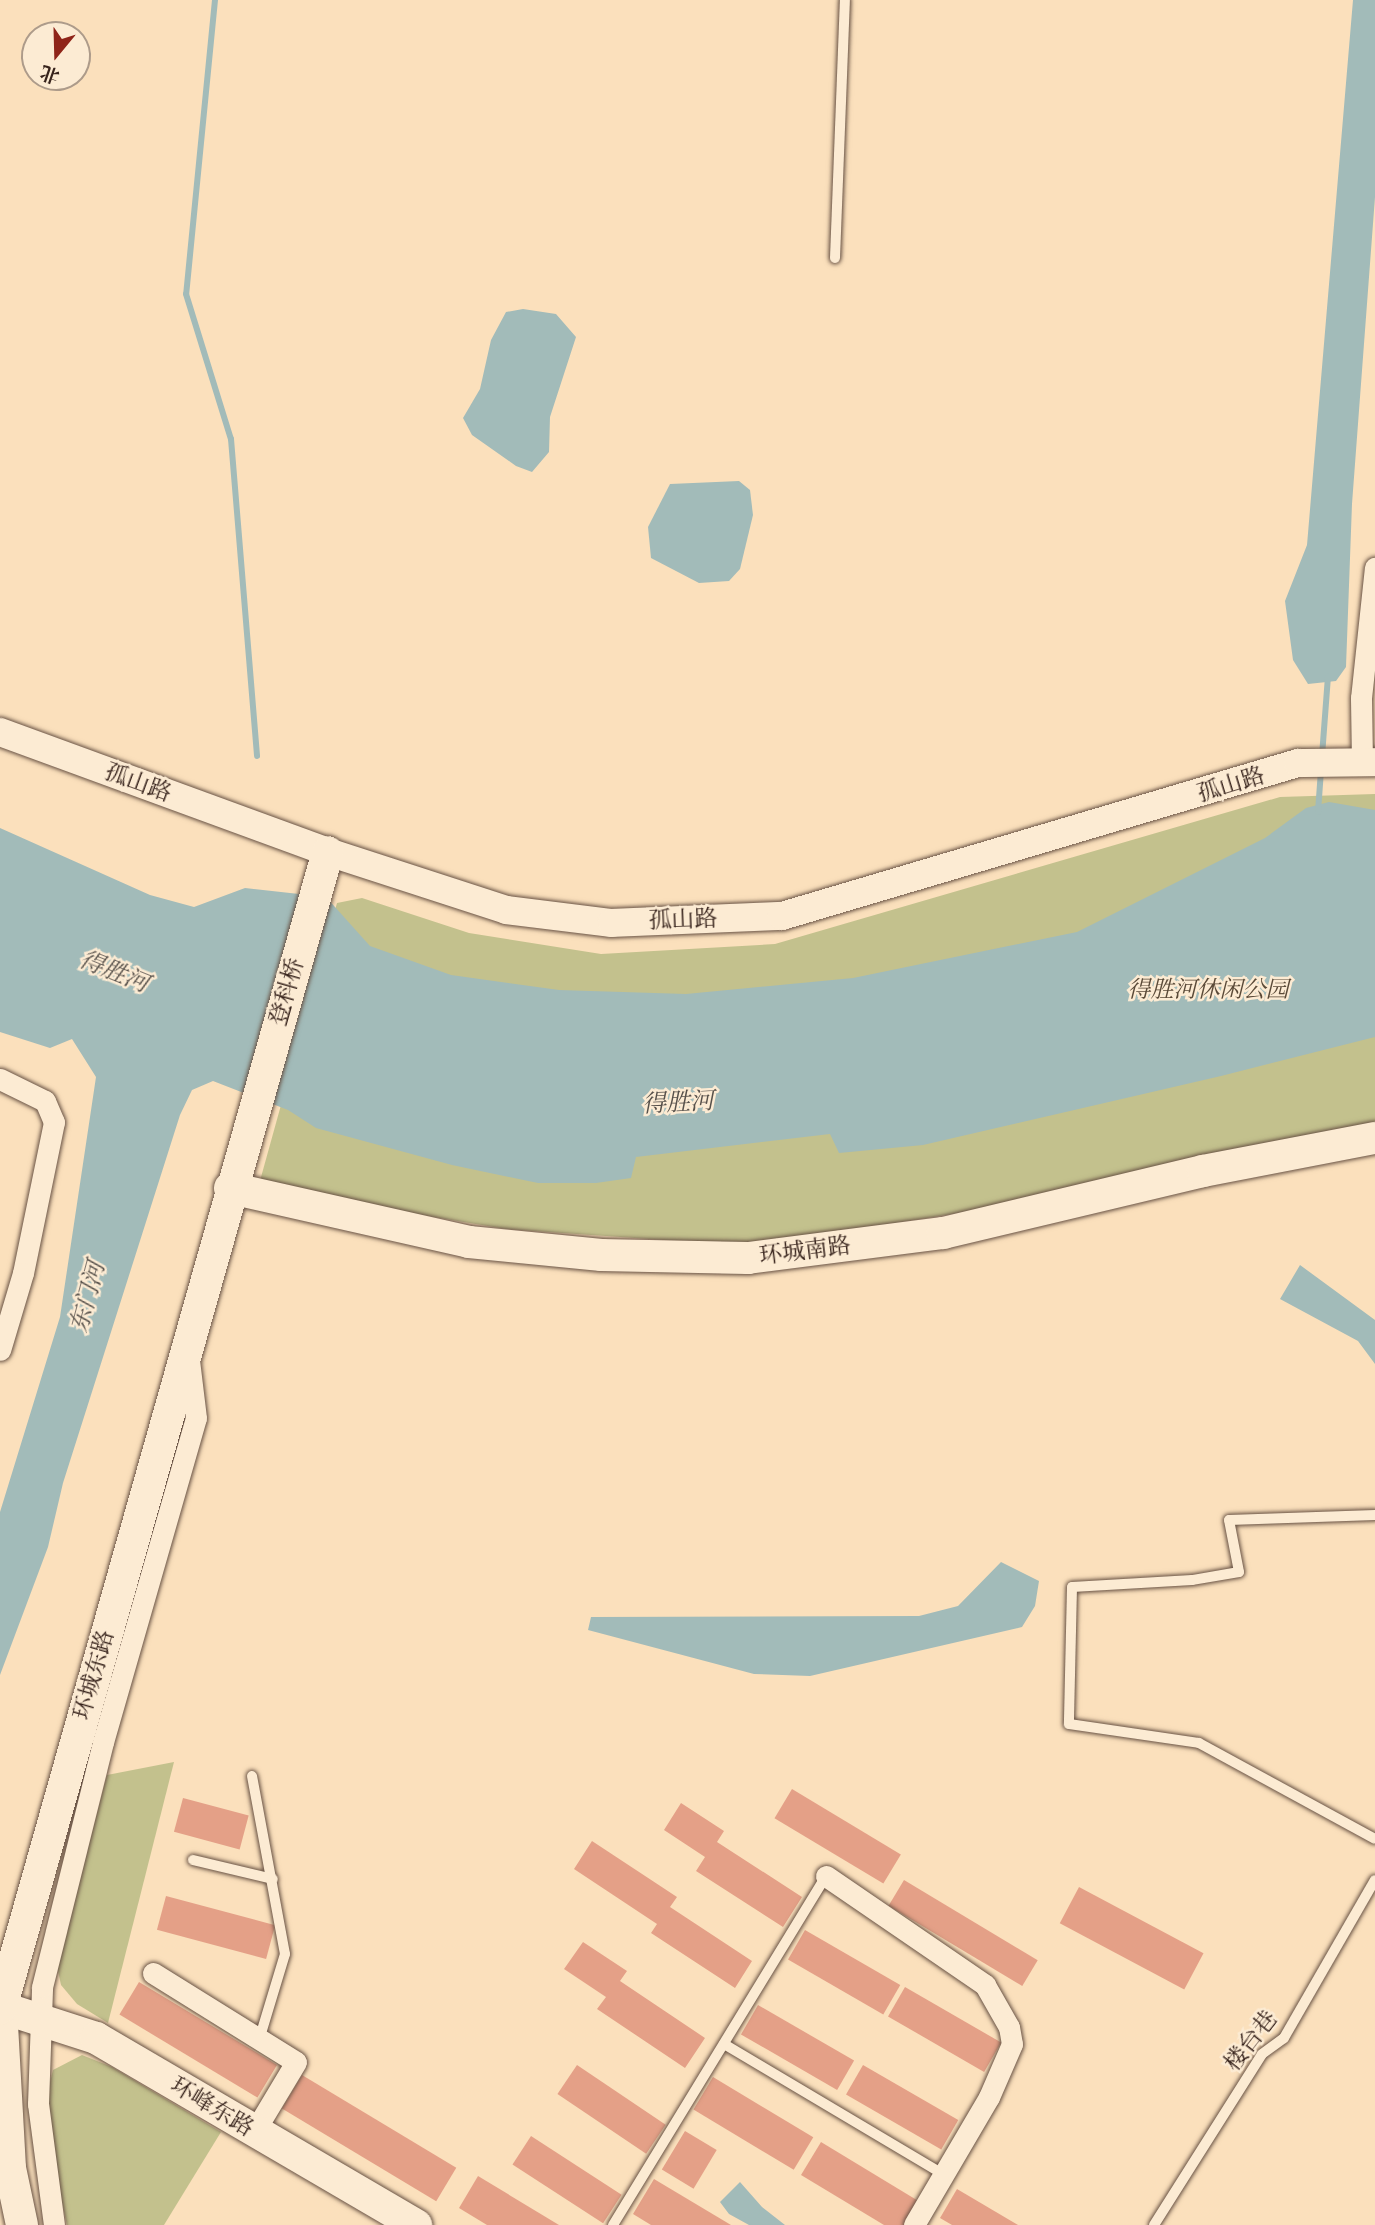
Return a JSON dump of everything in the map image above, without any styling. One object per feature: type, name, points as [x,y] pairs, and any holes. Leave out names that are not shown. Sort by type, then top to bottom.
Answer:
[{"type":"main road","name":"登科桥","points":[[247,1132],[328,852]]},
{"type":"main road","name":"环城东路","points":[[22,2225],[10,2168],[1,2008],[247,1132]]},
{"type":"main road","name":"环城南路","points":[[230,1188],[469,1242],[601,1255],[748,1258],[943,1233],[1203,1171],[1375,1138]]},
{"type":"main road","name":"环峰东路","points":[[1,2008],[96,2038],[416,2225]]},
{"type":"street","points":[[1369,762],[1361,698],[1375,568]]},
{"type":"street","name":"孤山路","points":[[0,732],[328,852],[506,910],[612,923],[782,916],[1298,763],[1369,762]]},
{"type":"street","points":[[0,1079],[45,1101],[54,1122],[23,1273],[0,1350]]},
{"type":"street","points":[[54,2225],[38,2104],[38,2019],[56,1922],[96,1768],[196,1418],[187,1343]]},
{"type":"street","points":[[826,1876],[985,1985],[1009,2027],[1012,2044],[989,2097],[914,2225]]},
{"type":"street","points":[[153,1973],[260,2037],[296,2062],[254,2132]]},
{"type":"lane","points":[[835,258],[845,0]]},
{"type":"lane","points":[[1375,1515],[1229,1520],[1239,1572],[1192,1580],[1072,1587],[1069,1724],[1199,1743],[1375,1839]]},
{"type":"lane","points":[[252,1776],[285,1954],[260,2037]]},
{"type":"lane","points":[[193,1860],[273,1879]]},
{"type":"lane","points":[[613,2225],[826,1876]]},
{"type":"lane","name":"楼台巷","points":[[1154,2225],[1262,2054],[1284,2038],[1375,1880]]},
{"type":"lane","points":[[724,2044],[943,2174]]},
{"type":"green space","name":"得胜河休闲公园","points":[[1375,794],[1375,1123],[965,1212],[751,1246],[506,1229],[258,1188],[337,903],[362,898],[469,933],[601,954],[775,944],[1280,797]]},
{"type":"green space","points":[[174,1762],[108,2023],[77,2004],[61,1985],[57,1966],[107,1775]]},
{"type":"green space","points":[[82,2055],[112,2067],[221,2132],[164,2225],[67,2225],[54,2166],[48,2090],[53,2070]]},
{"type":"water","points":[[1353,0],[1375,0],[1375,197],[1352,504],[1346,667],[1336,681],[1308,684],[1293,660],[1285,601],[1307,545]]},
{"type":"water","points":[[523,309],[556,314],[576,337],[550,417],[549,452],[532,472],[516,466],[472,435],[463,418],[480,389],[491,340],[506,312]]},
{"type":"water","points":[[739,481],[750,490],[753,515],[740,569],[729,581],[699,583],[651,558],[648,527],[670,484]]},
{"type":"water","name":"得胜河休闲公园","points":[[1329,802],[1375,810],[1375,1037],[1221,1076],[923,1145],[839,1153],[830,1134],[636,1157],[631,1178],[596,1183],[538,1183],[452,1165],[316,1128],[288,1110],[213,1081],[192,1090],[180,1115],[63,1483],[48,1547],[0,1675],[0,1512],[60,1317],[96,1077],[72,1039],[50,1048],[0,1032],[0,828],[150,895],[194,907],[245,888],[326,897],[370,946],[451,975],[559,990],[686,994],[853,978],[1077,932],[1265,838],[1306,808]]},
{"type":"water","points":[[1300,1265],[1375,1320],[1375,1364],[1358,1341],[1280,1299]]},
{"type":"water","points":[[1001,1562],[1039,1581],[1035,1606],[1022,1627],[810,1676],[754,1674],[588,1630],[591,1617],[919,1616],[958,1606]]},
{"type":"water","points":[[740,2182],[762,2207],[785,2225],[749,2225],[729,2214],[720,2202]]},
{"type":"building","points":[[792,1789],[901,1854],[883,1884],[774,1818]]},
{"type":"building","points":[[183,1798],[249,1816],[240,1849],[174,1832]]},
{"type":"building","points":[[681,1803],[724,1831],[717,1842],[802,1897],[783,1927],[696,1871],[705,1857],[664,1830]]},
{"type":"building","points":[[592,1841],[677,1897],[670,1907],[752,1961],[735,1988],[651,1933],[657,1924],[574,1869]]},
{"type":"building","points":[[904,1880],[1038,1960],[1022,1986],[889,1906]]},
{"type":"building","points":[[1079,1887],[1203,1953],[1184,1989],[1060,1923]]},
{"type":"building","points":[[166,1896],[275,1925],[266,1959],[157,1930]]},
{"type":"building","points":[[805,1930],[900,1985],[883,2014],[788,1959]]},
{"type":"building","points":[[583,1942],[627,1971],[620,1981],[705,2038],[685,2068],[597,2009],[606,1997],[564,1969]]},
{"type":"building","points":[[139,1982],[277,2065],[257,2097],[119,2015]]},
{"type":"building","points":[[905,1987],[1001,2042],[984,2072],[888,2016]]},
{"type":"building","points":[[758,2005],[854,2060],[837,2090],[741,2034]]},
{"type":"building","points":[[577,2065],[666,2125],[646,2154],[557,2094]]},
{"type":"building","points":[[863,2065],[958,2120],[941,2149],[846,2094]]},
{"type":"building","points":[[302,2075],[456,2168],[436,2201],[282,2108]]},
{"type":"building","points":[[713,2077],[813,2137],[794,2170],[693,2110]]},
{"type":"building","points":[[685,2131],[717,2150],[694,2189],[662,2170]]},
{"type":"building","points":[[531,2136],[622,2195],[603,2223],[512,2165]]},
{"type":"building","points":[[821,2142],[920,2202],[907,2225],[884,2225],[801,2175]]},
{"type":"building","points":[[478,2176],[559,2225],[487,2225],[459,2208]]},
{"type":"building","points":[[654,2179],[731,2225],[651,2225],[633,2214]]},
{"type":"building","points":[[957,2189],[1018,2225],[952,2225],[940,2218]]},
{"type":"waterway","points":[[215,0],[186,294],[231,439],[257,756]]},
{"type":"waterway","points":[[1322,756],[1328,676]]},
{"type":"waterway","points":[[1318,812],[1321,770]]},
{"type":"water label","name":"得胜河","points":[[114,972]]},
{"type":"water label","name":"得胜河","points":[[678,1103]]},
{"type":"water label","name":"东门河","points":[[88,1297]]}]
